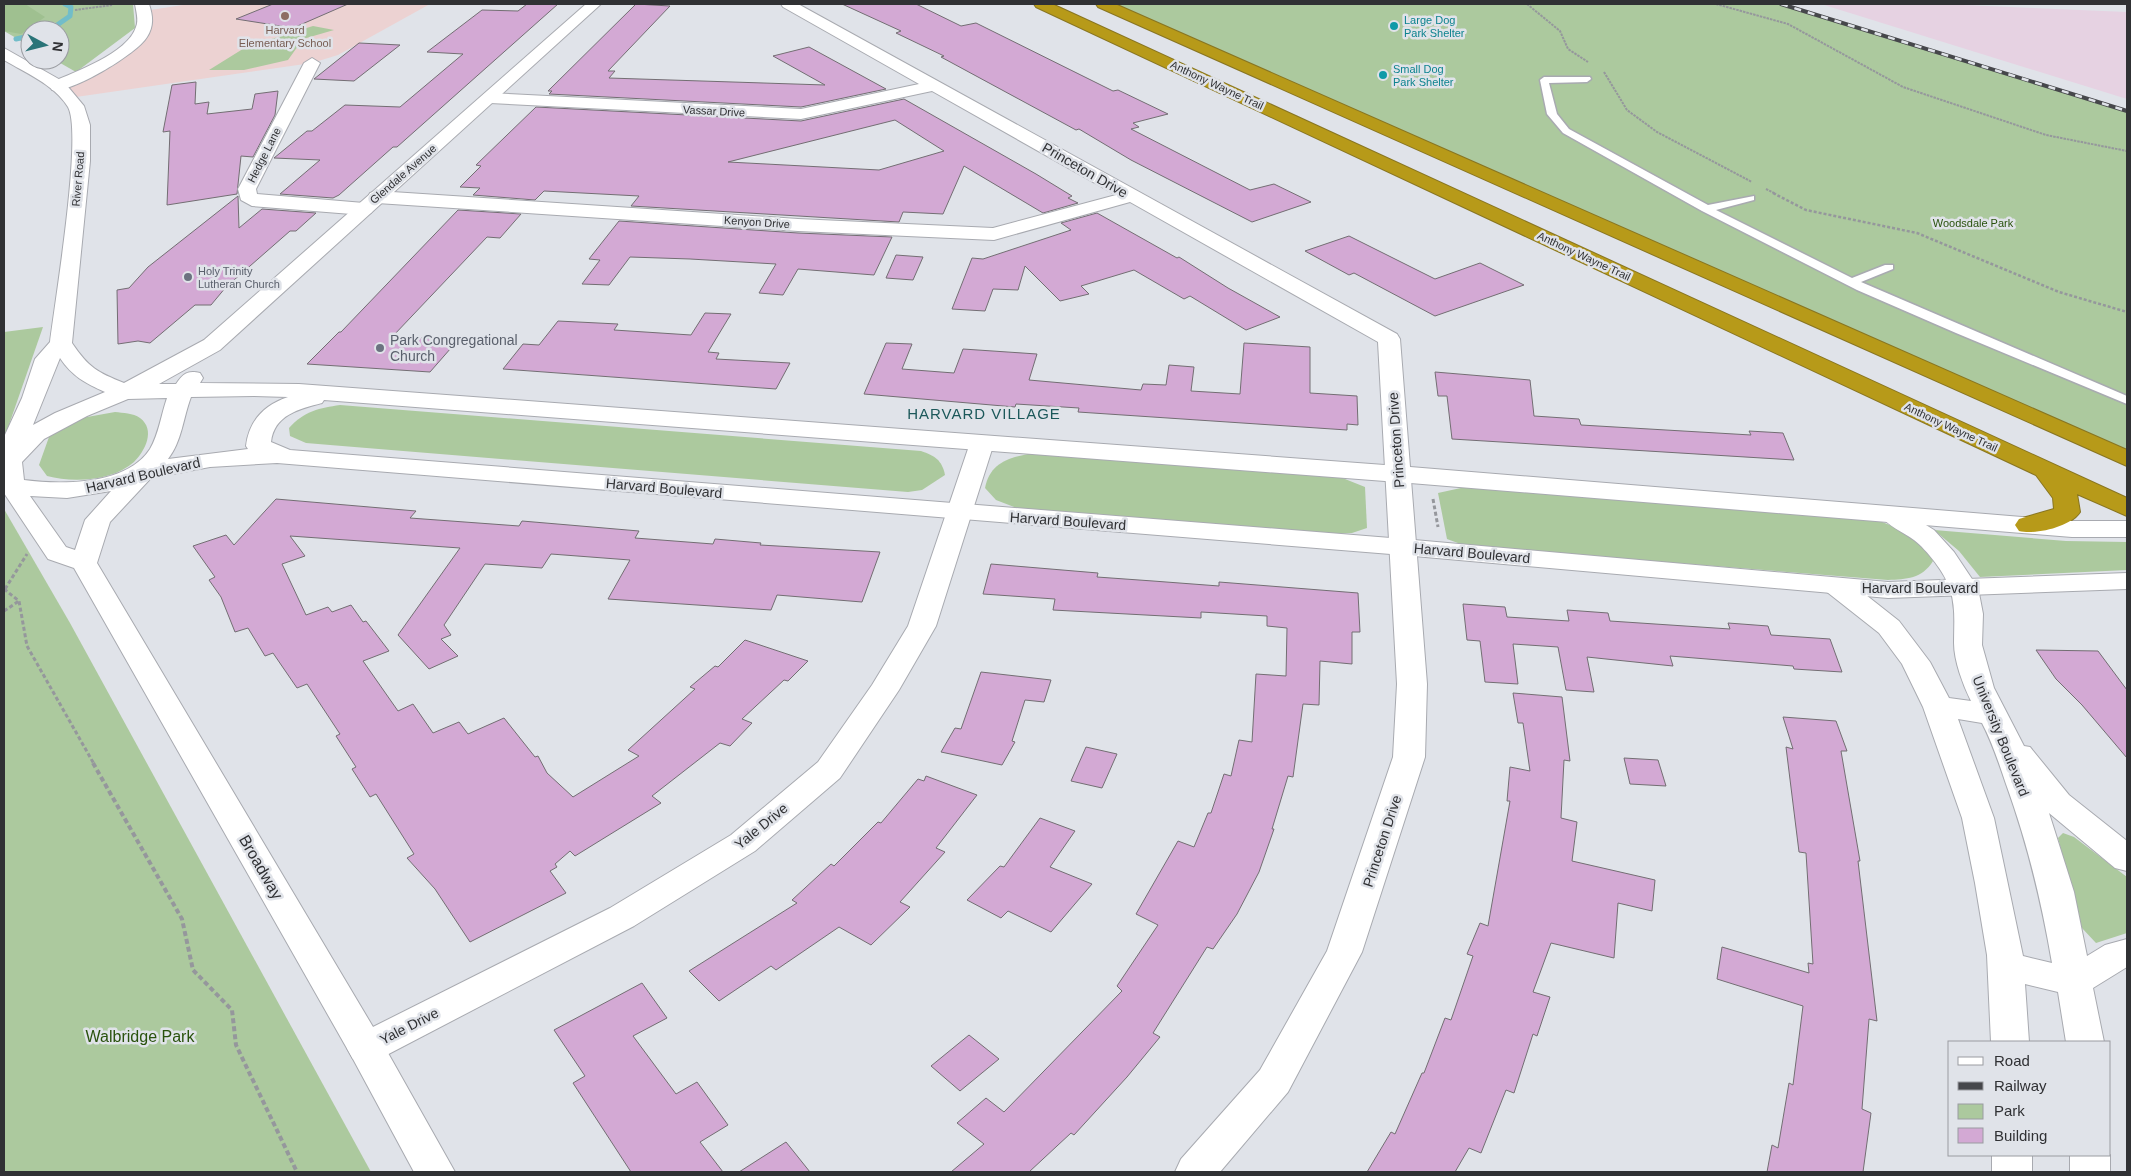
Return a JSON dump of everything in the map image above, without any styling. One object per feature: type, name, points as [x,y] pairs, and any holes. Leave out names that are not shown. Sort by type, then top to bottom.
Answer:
[{"type":"highway","name":"Anthony Wayne Trail","points":[[1041,4],[2127,508]]},
{"type":"highway","name":"Anthony Wayne Trail","points":[[1103,4],[2127,459]]},
{"type":"highway","points":[[2028,526],[2060,517],[2067,512],[2066,497],[2043,469]]},
{"type":"street","points":[[58,86],[120,54],[138,40],[144,27],[142,4]]},
{"type":"street","name":"Glendale Avenue","points":[[11,475],[21,446],[44,429],[68,416],[125,392],[212,345],[594,4]]},
{"type":"street","name":"Princeton Drive","points":[[788,4],[1132,196],[1289,281],[1389,339],[1412,684],[1409,757],[1381,846],[1344,952],[1274,1081],[1195,1172]]},
{"type":"street","name":"River Road","points":[[4,54],[58,86],[76,106],[81,125],[81,161],[61,343]]},
{"type":"street","name":"Hedge Lane","points":[[312,63],[247,189],[248,196],[252,200],[266,202],[371,203]]},
{"type":"street","name":"Vassar Drive","points":[[490,98],[801,114],[936,85]]},
{"type":"street","name":"Kenyon Drive","points":[[371,203],[994,234],[1132,196]]},
{"type":"street","points":[[181,392],[172,417],[170,435],[160,453],[98,520],[84,563],[57,553],[21,503],[11,475],[14,441],[34,398],[46,360],[61,343],[78,367],[90,377],[125,392],[254,390],[337,394],[1398,474],[2028,526],[2127,529]]},
{"type":"street","name":"Glendale Avenue","points":[[181,392],[212,345]]},
{"type":"street","points":[[285,456],[258,446],[258,433],[266,420],[282,408],[303,400],[337,394]]},
{"type":"street","name":"Yale Drive","points":[[366,1048],[622,917],[743,842],[829,770],[884,690],[922,626],[982,443]]},
{"type":"street","name":"Harvard Boulevard","points":[[11,475],[40,490],[70,490],[100,486],[142,472],[237,456],[285,456],[1403,547],[1888,590],[2127,581]]},
{"type":"street","name":"University Boulevard","points":[[1893,515],[1926,536],[1945,558],[1964,588],[1969,614],[1968,645],[1978,688],[1996,722],[2040,837],[2057,892],[2084,1041]]},
{"type":"street","name":"Broadway","points":[[84,563],[366,1048],[435,1172]]},
{"type":"street","points":[[1837,586],[1889,627],[1916,662],[1938,708],[1978,818],[1992,883],[2006,966],[2010,1041]]},
{"type":"street","points":[[1938,708],[1996,722],[2058,803],[2127,859]]},
{"type":"street","points":[[2006,966],[2074,982],[2118,955],[2127,953]]},
{"type":"street","points":[[2012,1156],[2012,1172]]},
{"type":"street","points":[[2090,1156],[2090,1172]]},
{"type":"lane","points":[[1587,79],[1544,80],[1554,121],[1566,131],[1706,209],[1852,282],[1905,307],[2127,400]]},
{"type":"lane","points":[[1706,209],[1750,198]]},
{"type":"lane","points":[[1852,282],[1889,267]]},
{"type":"path","points":[[1527,4],[1560,31],[1568,49],[1591,64]]},
{"type":"path","points":[[1716,4],[1788,24],[1903,87],[2046,135],[2127,151]]},
{"type":"path","points":[[75,10],[112,5]]},
{"type":"path","points":[[1599,69],[1606,74],[1627,110],[1656,132],[1753,182]]},
{"type":"path","points":[[1762,187],[1806,210],[1917,233],[2059,292],[2127,312]]},
{"type":"path","points":[[1433,496],[1439,535]]},
{"type":"path","points":[[29,552],[4,589],[19,601],[27,646],[182,919],[193,970],[232,1010],[236,1045],[297,1172]]},
{"type":"path","points":[[4,610],[19,601]]},
{"type":"shaded area","points":[[189,4],[430,4],[338,55],[312,63],[69,98],[58,86],[138,40],[144,11]]},
{"type":"shaded area","points":[[1821,4],[1939,4],[2127,12],[2127,99]]},
{"type":"green space","points":[[4,4],[133,4],[135,28],[76,72],[70,69],[70,20],[20,20],[20,40],[4,31]]},
{"type":"green space","points":[[4,4],[25,4],[45,17],[41,20],[20,20],[20,34],[4,31]]},
{"type":"green space","name":"Woodsdale Park","points":[[1103,4],[1781,4],[2127,111],[2127,459]]},
{"type":"green space","points":[[313,26],[334,30],[303,39],[288,60],[244,70],[209,70],[246,47]]},
{"type":"green space","points":[[43,327],[4,439],[4,332]]},
{"type":"green space","points":[[340,405],[921,451],[940,462],[945,475],[922,490],[908,492],[306,443],[290,436],[289,428],[306,414],[319,409]]},
{"type":"green space","points":[[115,412],[137,416],[145,423],[147,428],[148,434],[145,446],[134,462],[115,473],[92,479],[80,480],[47,476],[39,465],[49,437],[76,419]]},
{"type":"green space","points":[[1034,453],[1340,477],[1365,487],[1367,528],[1352,533],[1331,534],[1019,509],[996,500],[985,488],[991,472],[1002,462],[1017,456]]},
{"type":"green space","points":[[1470,486],[1875,519],[1901,530],[1915,539],[1933,561],[1919,575],[1888,580],[1466,546],[1447,539],[1438,493]]},
{"type":"green space","name":"Walbridge Park","points":[[4,509],[70,623],[371,1172],[4,1172]]},
{"type":"green space","points":[[1934,530],[2066,541],[2127,542],[2127,570],[1980,577],[1959,551]]},
{"type":"green space","points":[[2063,833],[2074,837],[2127,877],[2127,933],[2096,943],[2081,927],[2058,838]]},
{"type":"building","name":"Harvard Elementary School","points":[[273,4],[348,4],[293,28],[236,19]]},
{"type":"building","points":[[527,4],[558,4],[397,147],[393,147],[339,195],[333,198],[280,194],[320,160],[274,158],[307,131],[312,131],[345,105],[400,107],[463,54],[427,52],[482,10],[518,11]]},
{"type":"building","points":[[636,4],[670,6],[608,71],[615,71],[609,78],[825,85],[773,56],[809,47],[886,89],[801,107],[549,94],[552,91],[548,91]]},
{"type":"building","points":[[842,4],[916,4],[961,26],[976,23],[1113,91],[1118,90],[1168,114],[1133,123],[1139,127],[1131,129],[1250,190],[1274,184],[1311,202],[1252,222],[1131,160],[1079,129],[1076,130],[941,57],[944,56],[896,33],[901,31]]},
{"type":"building","points":[[359,43],[400,45],[354,81],[314,79]]},
{"type":"building","points":[[196,82],[195,104],[209,102],[207,114],[252,109],[255,94],[278,91],[275,115],[253,157],[241,156],[237,194],[167,205],[170,131],[163,132],[172,85]]},
{"type":"building","points":[[904,99],[1036,174],[1072,196],[1068,198],[1078,203],[1043,213],[964,166],[943,214],[903,212],[899,222],[631,206],[639,196],[544,191],[535,200],[473,195],[480,188],[460,187],[481,166],[476,165],[536,107],[801,121]],"holes":[[[895,120],[944,151],[879,170],[728,162]]]},
{"type":"building","name":"Holy Trinity Lutheran Church","points":[[238,196],[239,228],[262,209],[316,213],[296,231],[290,231],[226,287],[211,305],[195,305],[150,343],[138,341],[118,344],[117,290],[129,288],[148,267]]},
{"type":"building","points":[[458,210],[521,214],[500,238],[487,237],[393,336],[458,340],[430,372],[307,364],[341,332]]},
{"type":"building","points":[[1097,213],[1177,258],[1179,257],[1228,288],[1280,317],[1246,330],[1190,296],[1184,299],[1134,270],[1081,286],[1089,294],[1060,301],[1025,266],[1018,290],[993,289],[985,311],[952,309],[972,258],[983,259],[1071,230],[1061,223]]},
{"type":"building","points":[[619,221],[798,233],[892,237],[874,275],[798,269],[783,295],[759,293],[776,264],[690,259],[630,257],[609,285],[582,284],[600,260],[589,259]]},
{"type":"building","points":[[1349,236],[1435,279],[1480,263],[1524,285],[1435,316],[1354,273],[1349,275],[1305,251]]},
{"type":"building","points":[[896,255],[923,257],[913,280],[886,278]]},
{"type":"building","points":[[705,313],[731,314],[708,352],[719,353],[716,359],[790,363],[776,389],[503,369],[523,344],[539,345],[558,321],[618,324],[614,330],[691,335]]},
{"type":"building","points":[[886,343],[912,344],[902,369],[954,373],[963,349],[1037,354],[1029,380],[1141,390],[1143,384],[1166,385],[1169,365],[1194,367],[1191,391],[1240,394],[1244,343],[1310,347],[1310,393],[1357,396],[1358,425],[1347,424],[1347,430],[1078,412],[1079,408],[1016,404],[1015,407],[864,394]]},
{"type":"building","points":[[1435,372],[1530,380],[1534,416],[1579,419],[1581,425],[1751,435],[1749,431],[1783,433],[1794,460],[1452,439],[1447,396],[1438,396]]},
{"type":"building","points":[[276,499],[416,511],[410,518],[519,526],[522,521],[639,531],[635,538],[713,544],[715,539],[761,543],[760,545],[880,552],[862,602],[777,595],[771,610],[608,599],[630,560],[551,554],[542,568],[485,564],[444,625],[451,635],[441,639],[458,656],[429,669],[398,635],[460,548],[290,536],[305,556],[282,564],[306,615],[328,607],[332,612],[351,605],[363,622],[366,621],[389,651],[363,661],[398,711],[413,704],[433,733],[459,722],[468,734],[504,718],[535,757],[538,756],[547,773],[573,797],[639,756],[628,750],[695,689],[690,687],[715,666],[718,667],[745,640],[808,661],[788,681],[784,680],[742,719],[752,723],[730,746],[720,743],[652,796],[661,803],[575,856],[570,851],[555,864],[557,867],[550,871],[566,893],[470,942],[435,889],[407,858],[414,854],[376,794],[370,797],[352,769],[356,767],[336,736],[340,734],[307,684],[297,688],[273,653],[265,656],[248,628],[235,632],[221,597],[209,580],[215,577],[193,546],[226,535],[234,545]]},
{"type":"building","points":[[991,564],[1098,573],[1097,577],[1219,586],[1219,582],[1358,593],[1360,632],[1352,632],[1352,664],[1320,661],[1319,705],[1303,704],[1293,777],[1288,776],[1272,829],[1274,829],[1259,872],[1237,914],[1213,949],[1207,947],[1153,1033],[1160,1037],[1127,1077],[1074,1135],[1071,1133],[1029,1172],[951,1172],[984,1144],[957,1123],[986,1098],[1004,1112],[1122,991],[1117,986],[1158,925],[1136,914],[1178,841],[1194,847],[1208,813],[1211,813],[1224,774],[1231,776],[1239,740],[1252,742],[1256,674],[1286,676],[1287,628],[1267,626],[1267,616],[1201,612],[1201,618],[1053,610],[1055,599],[983,594]]},
{"type":"building","points":[[1463,604],[1505,607],[1507,617],[1569,621],[1567,610],[1608,613],[1610,621],[1730,629],[1728,623],[1768,626],[1771,635],[1830,639],[1842,672],[1670,656],[1673,666],[1587,657],[1594,692],[1566,690],[1558,647],[1513,644],[1518,684],[1485,682],[1480,641],[1467,640]]},
{"type":"building","points":[[2036,650],[2098,651],[2127,690],[2127,758],[2082,705],[2056,679]]},
{"type":"building","points":[[981,672],[1051,680],[1044,702],[1025,700],[1012,741],[1015,742],[1002,765],[941,752],[955,728],[961,729]]},
{"type":"building","points":[[1513,693],[1562,697],[1570,761],[1564,760],[1561,818],[1577,822],[1572,861],[1655,880],[1652,911],[1618,903],[1614,958],[1551,943],[1533,992],[1550,997],[1537,1036],[1533,1034],[1514,1093],[1506,1090],[1481,1153],[1469,1148],[1455,1172],[1367,1172],[1391,1132],[1395,1134],[1422,1073],[1424,1073],[1445,1018],[1451,1020],[1473,956],[1467,954],[1480,923],[1488,926],[1510,801],[1507,801],[1510,767],[1530,771],[1523,723],[1518,723]]},
{"type":"building","points":[[1783,717],[1836,721],[1847,751],[1841,751],[1860,861],[1858,861],[1877,1021],[1869,1019],[1862,1109],[1871,1113],[1863,1172],[1767,1172],[1772,1145],[1778,1148],[1789,1083],[1793,1085],[1803,1006],[1717,979],[1722,947],[1809,973],[1808,963],[1813,964],[1806,853],[1799,852],[1786,747],[1793,749]]},
{"type":"building","points":[[1086,747],[1117,754],[1102,788],[1071,781]]},
{"type":"building","points":[[1624,758],[1658,760],[1666,786],[1630,784]]},
{"type":"building","points":[[926,776],[977,795],[936,848],[945,852],[900,902],[910,907],[871,945],[839,927],[776,970],[771,966],[719,1001],[689,971],[797,903],[792,900],[831,864],[834,866],[878,822],[881,823],[918,779],[924,781]]},
{"type":"building","points":[[1040,818],[1075,831],[1050,867],[1092,884],[1051,932],[1008,911],[1001,918],[967,900],[1000,866],[1004,867]]},
{"type":"building","points":[[642,983],[667,1018],[633,1036],[676,1094],[697,1082],[728,1125],[700,1142],[723,1172],[631,1172],[573,1083],[585,1076],[554,1030]]},
{"type":"building","points":[[969,1035],[999,1059],[960,1091],[931,1066]]},
{"type":"building","points":[[786,1142],[810,1172],[739,1172]]},
{"type":"waterway","points":[[64,20],[70,16],[71,7],[65,4]]},
{"type":"waterway","points":[[16,39],[20,38]]},
{"type":"railway","points":[[1781,4],[2127,111]]},
{"type":"place","name":"Harvard Elementary School","points":[[285,16]]},
{"type":"place","name":"Large Dog Park Shelter","points":[[1394,26]]},
{"type":"place","name":"Small Dog Park Shelter","points":[[1383,75]]},
{"type":"place","name":"Holy Trinity Lutheran Church","points":[[188,277]]},
{"type":"place","name":"Park Congregational Church","points":[[380,348]]},
{"type":"district","name":"HARVARD VILLAGE","points":[[984,413]]}]
